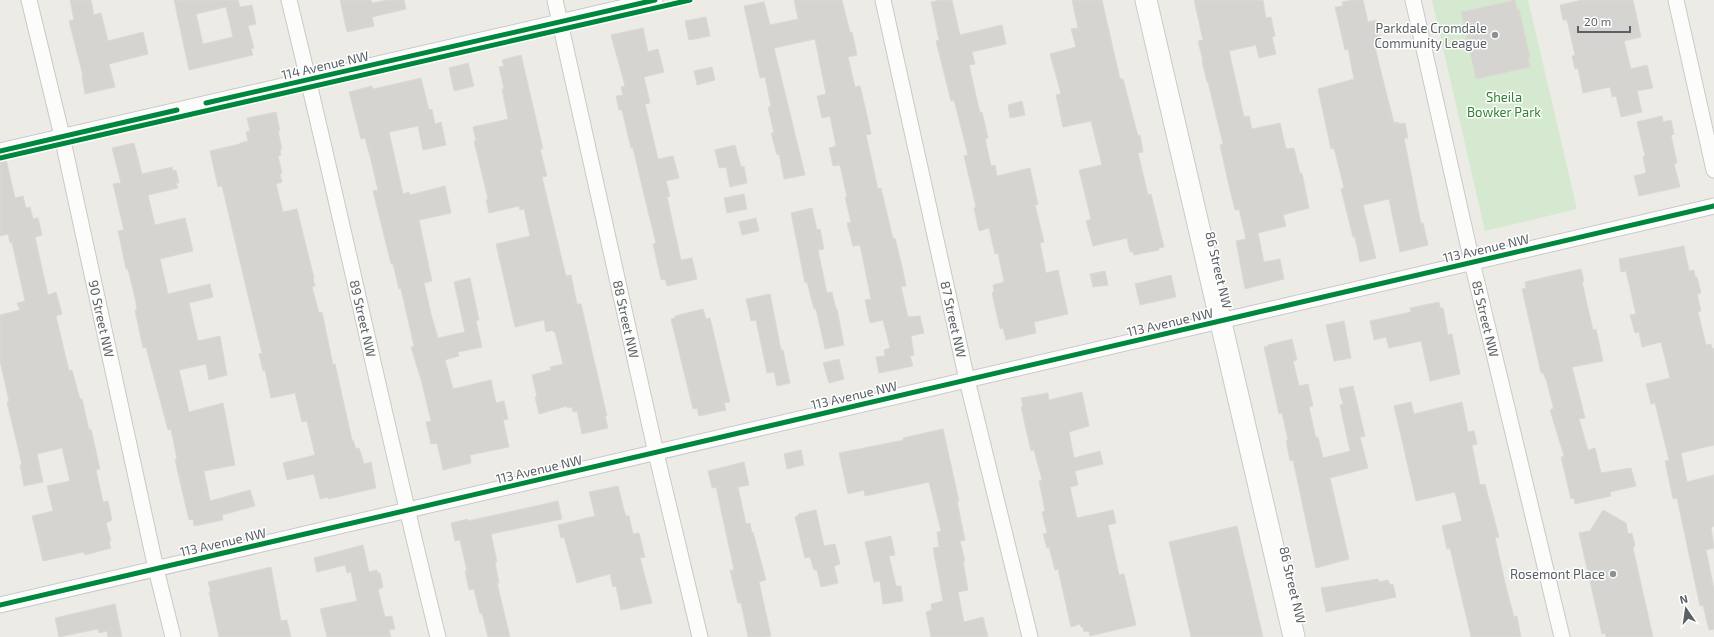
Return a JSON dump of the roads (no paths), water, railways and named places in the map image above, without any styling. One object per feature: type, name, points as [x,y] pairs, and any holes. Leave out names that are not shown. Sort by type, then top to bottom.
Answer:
[{"type":"street","name":"90 Street NW","points":[[29,0],[62,136],[156,569],[173,637]]},
{"type":"street","name":"89 Street NW","points":[[289,0],[309,80],[406,511],[438,637]]},
{"type":"street","name":"88 Street NW","points":[[555,0],[656,453],[700,637]]},
{"type":"street","name":"114 Avenue NW","points":[[0,151],[655,0]]},
{"type":"street","name":"87 Street NW","points":[[883,0],[967,380],[1030,637]]},
{"type":"street","name":"86 Street NW","points":[[1146,0],[1219,322],[1294,637]]},
{"type":"street","name":"85 Street NW","points":[[1413,0],[1472,262],[1562,637]]},
{"type":"street","points":[[1676,0],[1714,170]]},
{"type":"street","name":"113 Avenue NW","points":[[0,605],[1714,206]]},
{"type":"place","name":"Parkdale Cromdale Community League","points":[[1495,35]]},
{"type":"place","name":"Rosemont Place","points":[[1613,574]]},
{"type":"park label","name":"Sheila Bowker Park","points":[[1504,104]]}]
